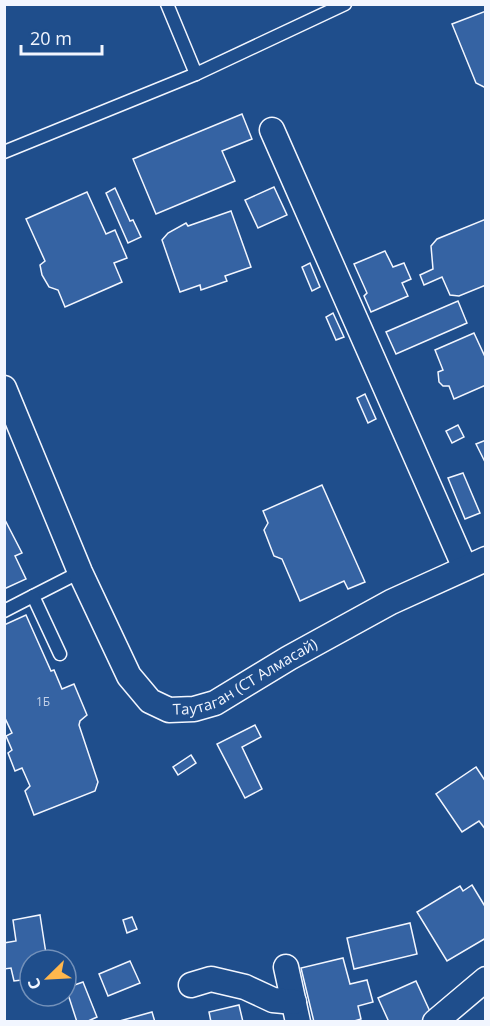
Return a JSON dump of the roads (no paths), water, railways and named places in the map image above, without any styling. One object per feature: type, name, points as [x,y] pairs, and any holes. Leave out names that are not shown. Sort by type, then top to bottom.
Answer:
[{"type":"street","points":[[272,130],[476,564]]},
{"type":"street","name":"Таутаган (СТ Алмасай)","points":[[4,388],[80,572],[129,676],[150,700],[169,710],[194,709],[215,703],[289,658],[391,602],[476,564]]},
{"type":"street","points":[[286,967],[296,1012]]},
{"type":"street","points":[[191,986],[211,979],[245,987],[296,1012]]},
{"type":"street","points":[[435,1022],[486,979]]},
{"type":"lane","points":[[166,4],[196,74]]},
{"type":"lane","points":[[4,152],[196,74],[345,4]]},
{"type":"lane","points":[[4,611],[80,572]]},
{"type":"lane","points":[[33,596],[60,654]]}]
